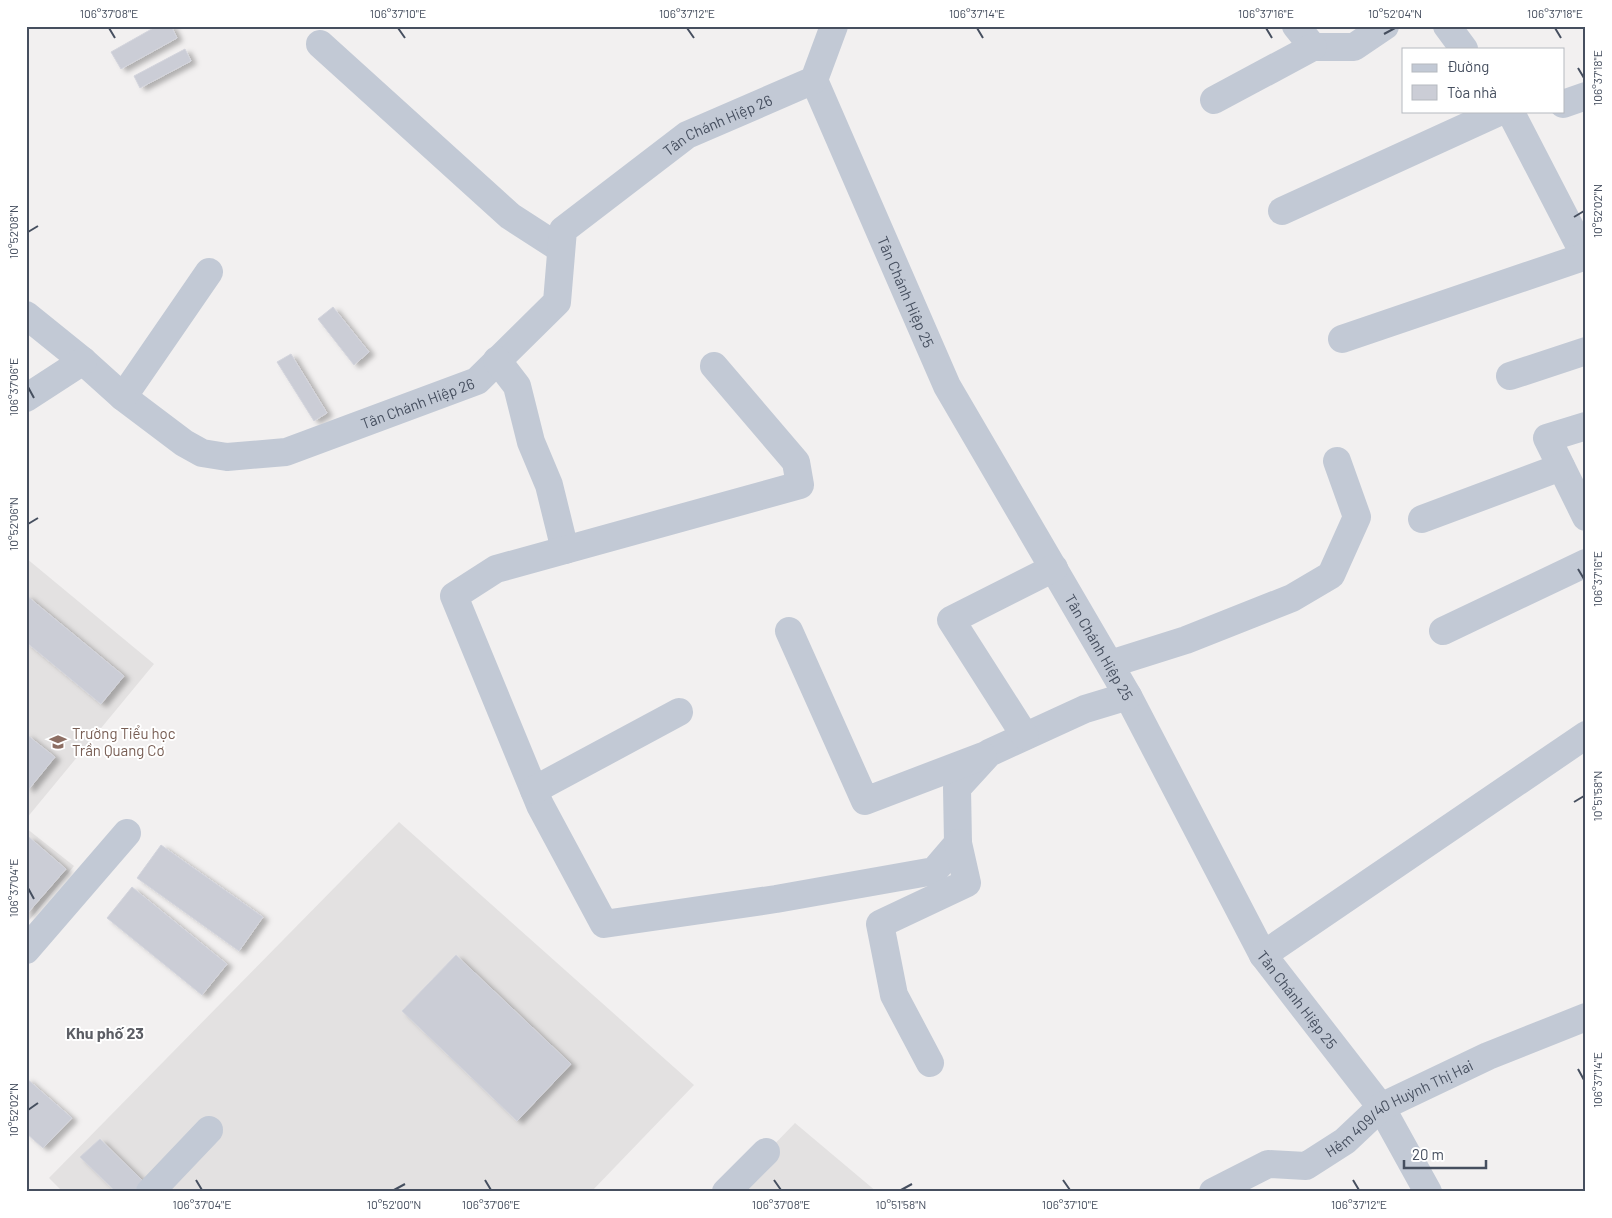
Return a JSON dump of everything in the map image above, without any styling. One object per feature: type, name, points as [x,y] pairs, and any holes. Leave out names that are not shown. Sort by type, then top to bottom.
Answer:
[{"type":"street","points":[[814,80],[834,26]]},
{"type":"street","points":[[1296,26],[1313,47]]},
{"type":"street","points":[[1214,100],[1313,47],[1354,47],[1385,26]]},
{"type":"street","points":[[1446,26],[1463,48]]},
{"type":"street","points":[[320,44],[510,216],[561,249]]},
{"type":"street","name":"Tân Chánh Hiệp 26","points":[[26,315],[83,361],[123,397],[184,444],[202,453],[227,457],[286,452],[477,380],[557,302],[563,230],[687,135],[814,80]]},
{"type":"street","name":"Tân Chánh Hiệp 25","points":[[814,80],[948,386],[1128,696],[1263,955],[1382,1107],[1427,1192]]},
{"type":"street","points":[[1564,104],[1586,96]]},
{"type":"street","points":[[1282,211],[1499,112]]},
{"type":"street","points":[[1342,339],[1585,256],[1511,112]]},
{"type":"street","points":[[123,397],[209,272]]},
{"type":"street","points":[[1510,376],[1586,350]]},
{"type":"street","points":[[497,360],[517,386],[532,442],[549,485],[565,550]]},
{"type":"street","points":[[26,398],[83,361]]},
{"type":"street","points":[[714,366],[796,462],[800,484],[496,569],[454,596],[540,805],[604,924],[776,899],[934,871],[958,844]]},
{"type":"street","points":[[1586,426],[1547,438],[1586,517]]},
{"type":"street","points":[[1110,664],[1186,640],[1292,598],[1332,575],[1357,517],[1337,461]]},
{"type":"street","points":[[1422,519],[1562,468]]},
{"type":"street","points":[[1444,631],[1586,563]]},
{"type":"street","points":[[1025,736],[951,620],[1054,568]]},
{"type":"street","points":[[789,631],[865,801],[989,753],[1085,709],[1128,696]]},
{"type":"street","points":[[534,790],[679,712]]},
{"type":"street","points":[[1263,955],[1586,735]]},
{"type":"street","points":[[930,1063],[894,995],[880,924],[968,883],[958,844],[957,788],[989,753]]},
{"type":"street","points":[[26,950],[128,833]]},
{"type":"street","name":"Hẻm 409/40 Huỳnh Thị Hai","points":[[1213,1192],[1268,1164],[1306,1166],[1345,1141],[1382,1107],[1488,1056],[1586,1017]]},
{"type":"street","points":[[150,1192],[209,1130]]},
{"type":"street","points":[[726,1192],[766,1152]]},
{"type":"shaded area","name":"Trường Tiểu học Trần Quang Cơ","points":[[26,558],[154,664],[26,819]]},
{"type":"shaded area","points":[[399,822],[694,1085],[591,1192],[63,1192],[49,1178]]},
{"type":"shaded area","points":[[26,828],[74,866],[26,924]]},
{"type":"shaded area","points":[[795,1123],[877,1192],[728,1192]]},
{"type":"building","points":[[157,26],[171,26],[177,38],[121,69],[111,52]]},
{"type":"building","points":[[185,49],[191,61],[140,88],[134,76]]},
{"type":"building","points":[[333,307],[369,352],[354,365],[318,319]]},
{"type":"building","points":[[291,354],[327,413],[314,421],[277,362]]},
{"type":"building","points":[[26,595],[124,676],[101,704],[26,642]]},
{"type":"building","points":[[26,734],[55,757],[29,789],[26,787]]},
{"type":"building","points":[[29,837],[66,869],[26,915],[26,840]]},
{"type":"building","points":[[161,845],[263,917],[239,951],[137,878]]},
{"type":"building","points":[[132,887],[227,964],[202,995],[107,918]]},
{"type":"building","points":[[456,955],[571,1064],[517,1121],[402,1011]]},
{"type":"building","points":[[26,1078],[72,1118],[43,1148],[26,1133]]},
{"type":"building","points":[[100,1139],[150,1188],[147,1192],[116,1192],[80,1157]]},
{"type":"place","name":"Trường Tiểu học Trần Quang Cơ","points":[[58,742]]},
{"type":"district","name":"Khu phố 23","points":[[105,1032]]}]
